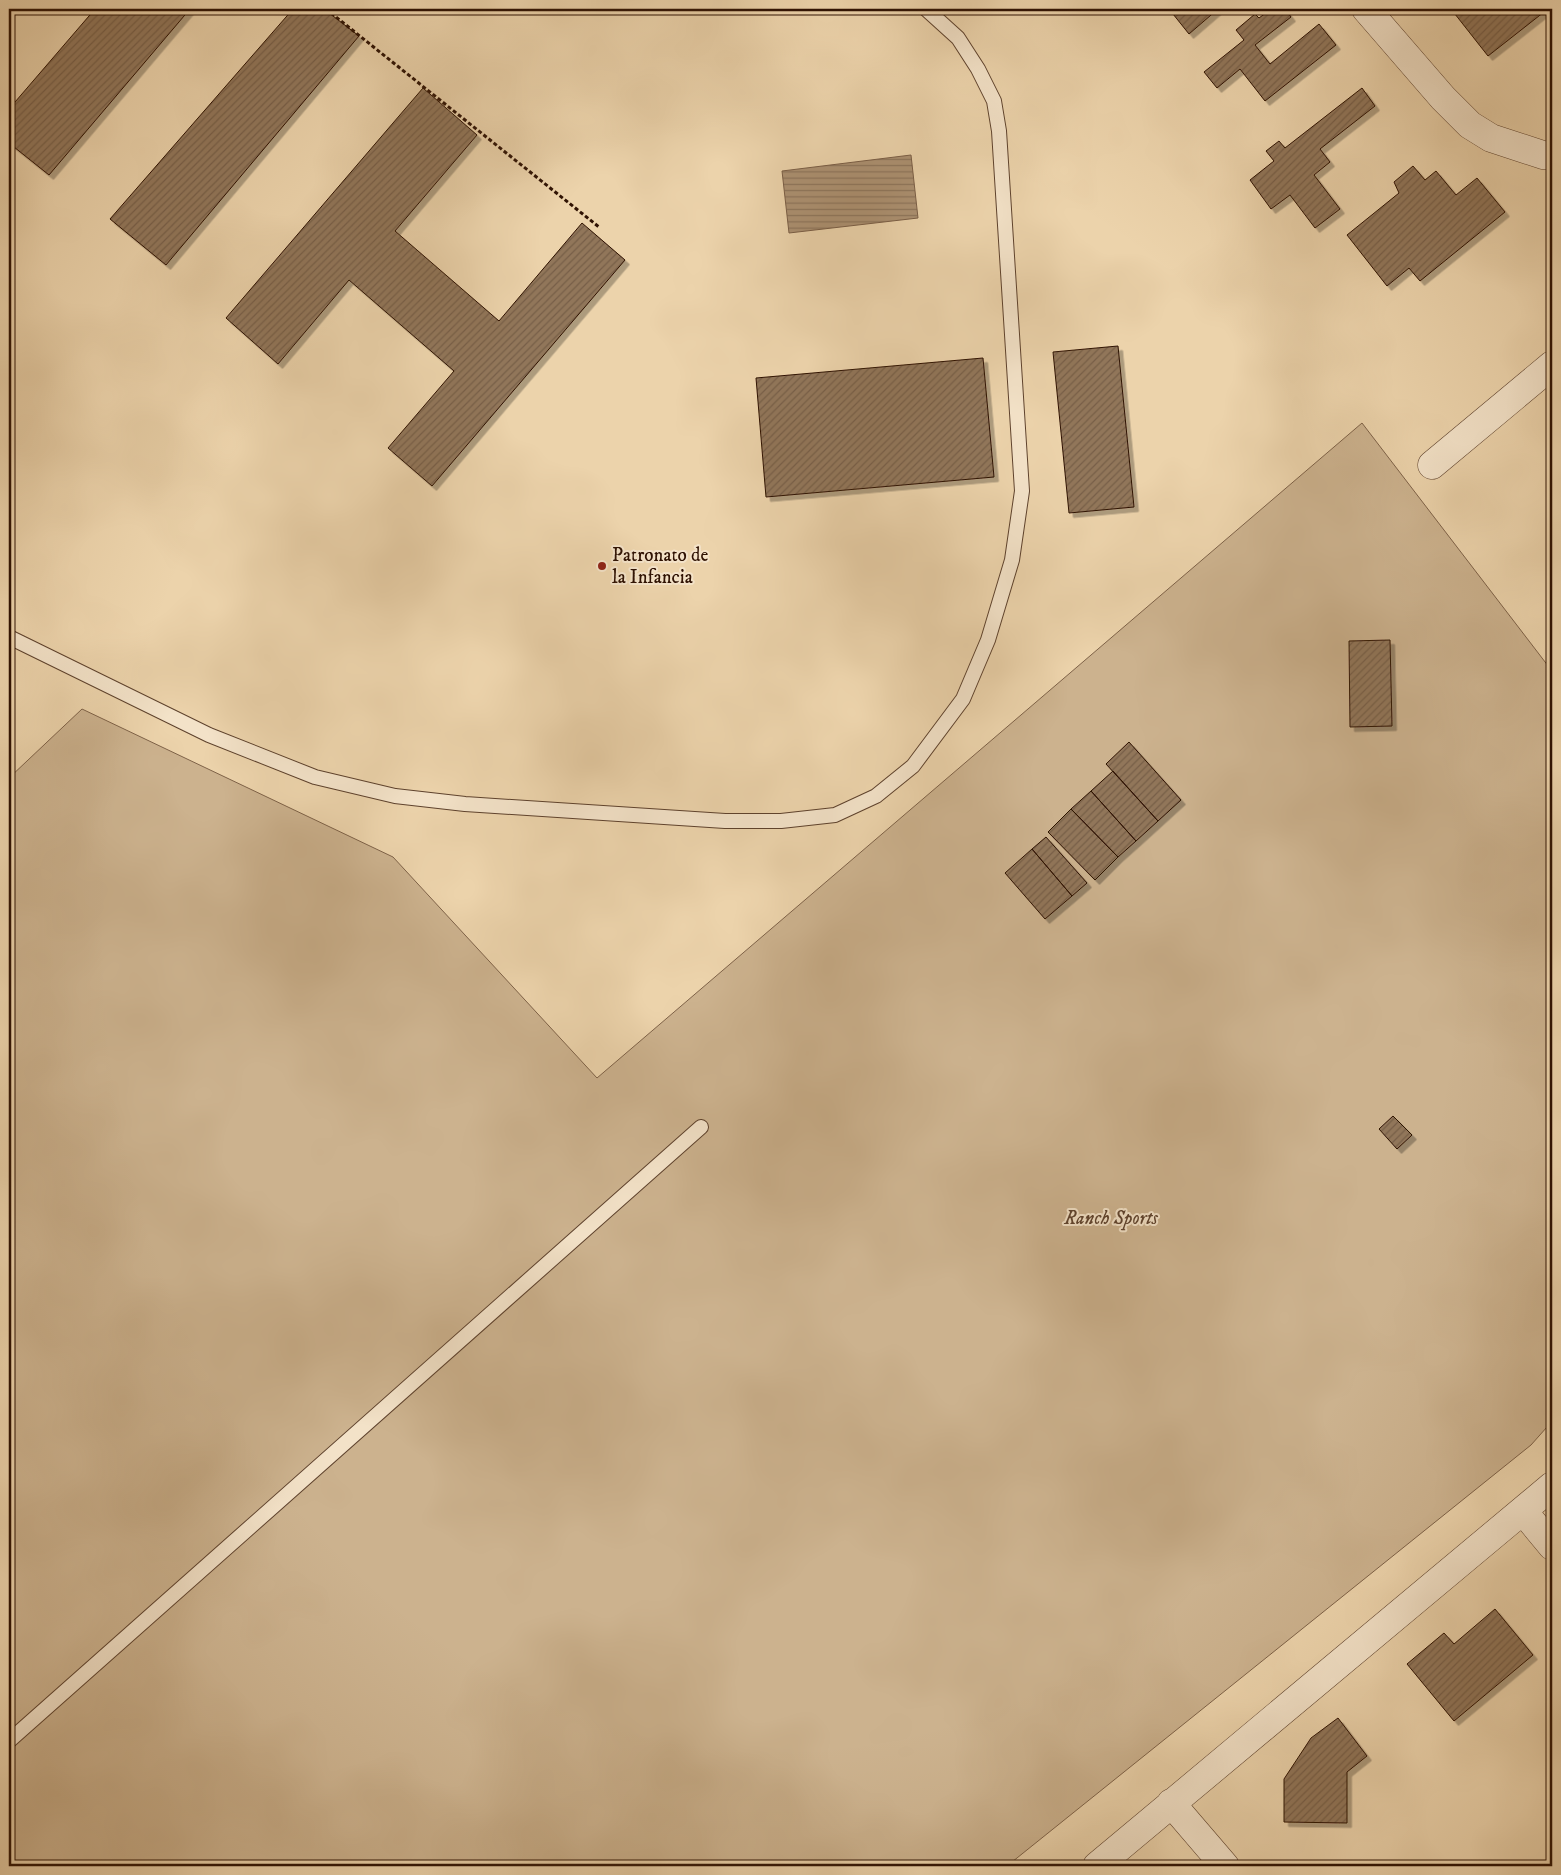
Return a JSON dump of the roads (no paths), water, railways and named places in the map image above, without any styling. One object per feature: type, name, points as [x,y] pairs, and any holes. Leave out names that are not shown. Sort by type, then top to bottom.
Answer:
[{"type":"street","points":[[1366,9],[1443,98],[1470,125],[1500,141],[1543,155],[1552,156]]},
{"type":"street","points":[[1432,465],[1552,365]]},
{"type":"street","points":[[1097,1866],[1552,1486]]},
{"type":"street","points":[[1523,1511],[1552,1546]]},
{"type":"street","points":[[1171,1803],[1226,1866]]},
{"type":"lane","points":[[9,637],[209,735],[315,777],[394,796],[465,804],[725,821],[781,821],[835,815],[876,796],[913,766],[963,700],[988,640],[1012,560],[1022,491],[999,130],[994,101],[958,38],[926,9]]},
{"type":"lane","points":[[9,1741],[701,1127]]},
{"type":"place","name":"Patronato de la Infancia","points":[[602,566]]},
{"type":"park label","name":"Ranch Sports","points":[[1111,1218]]}]
